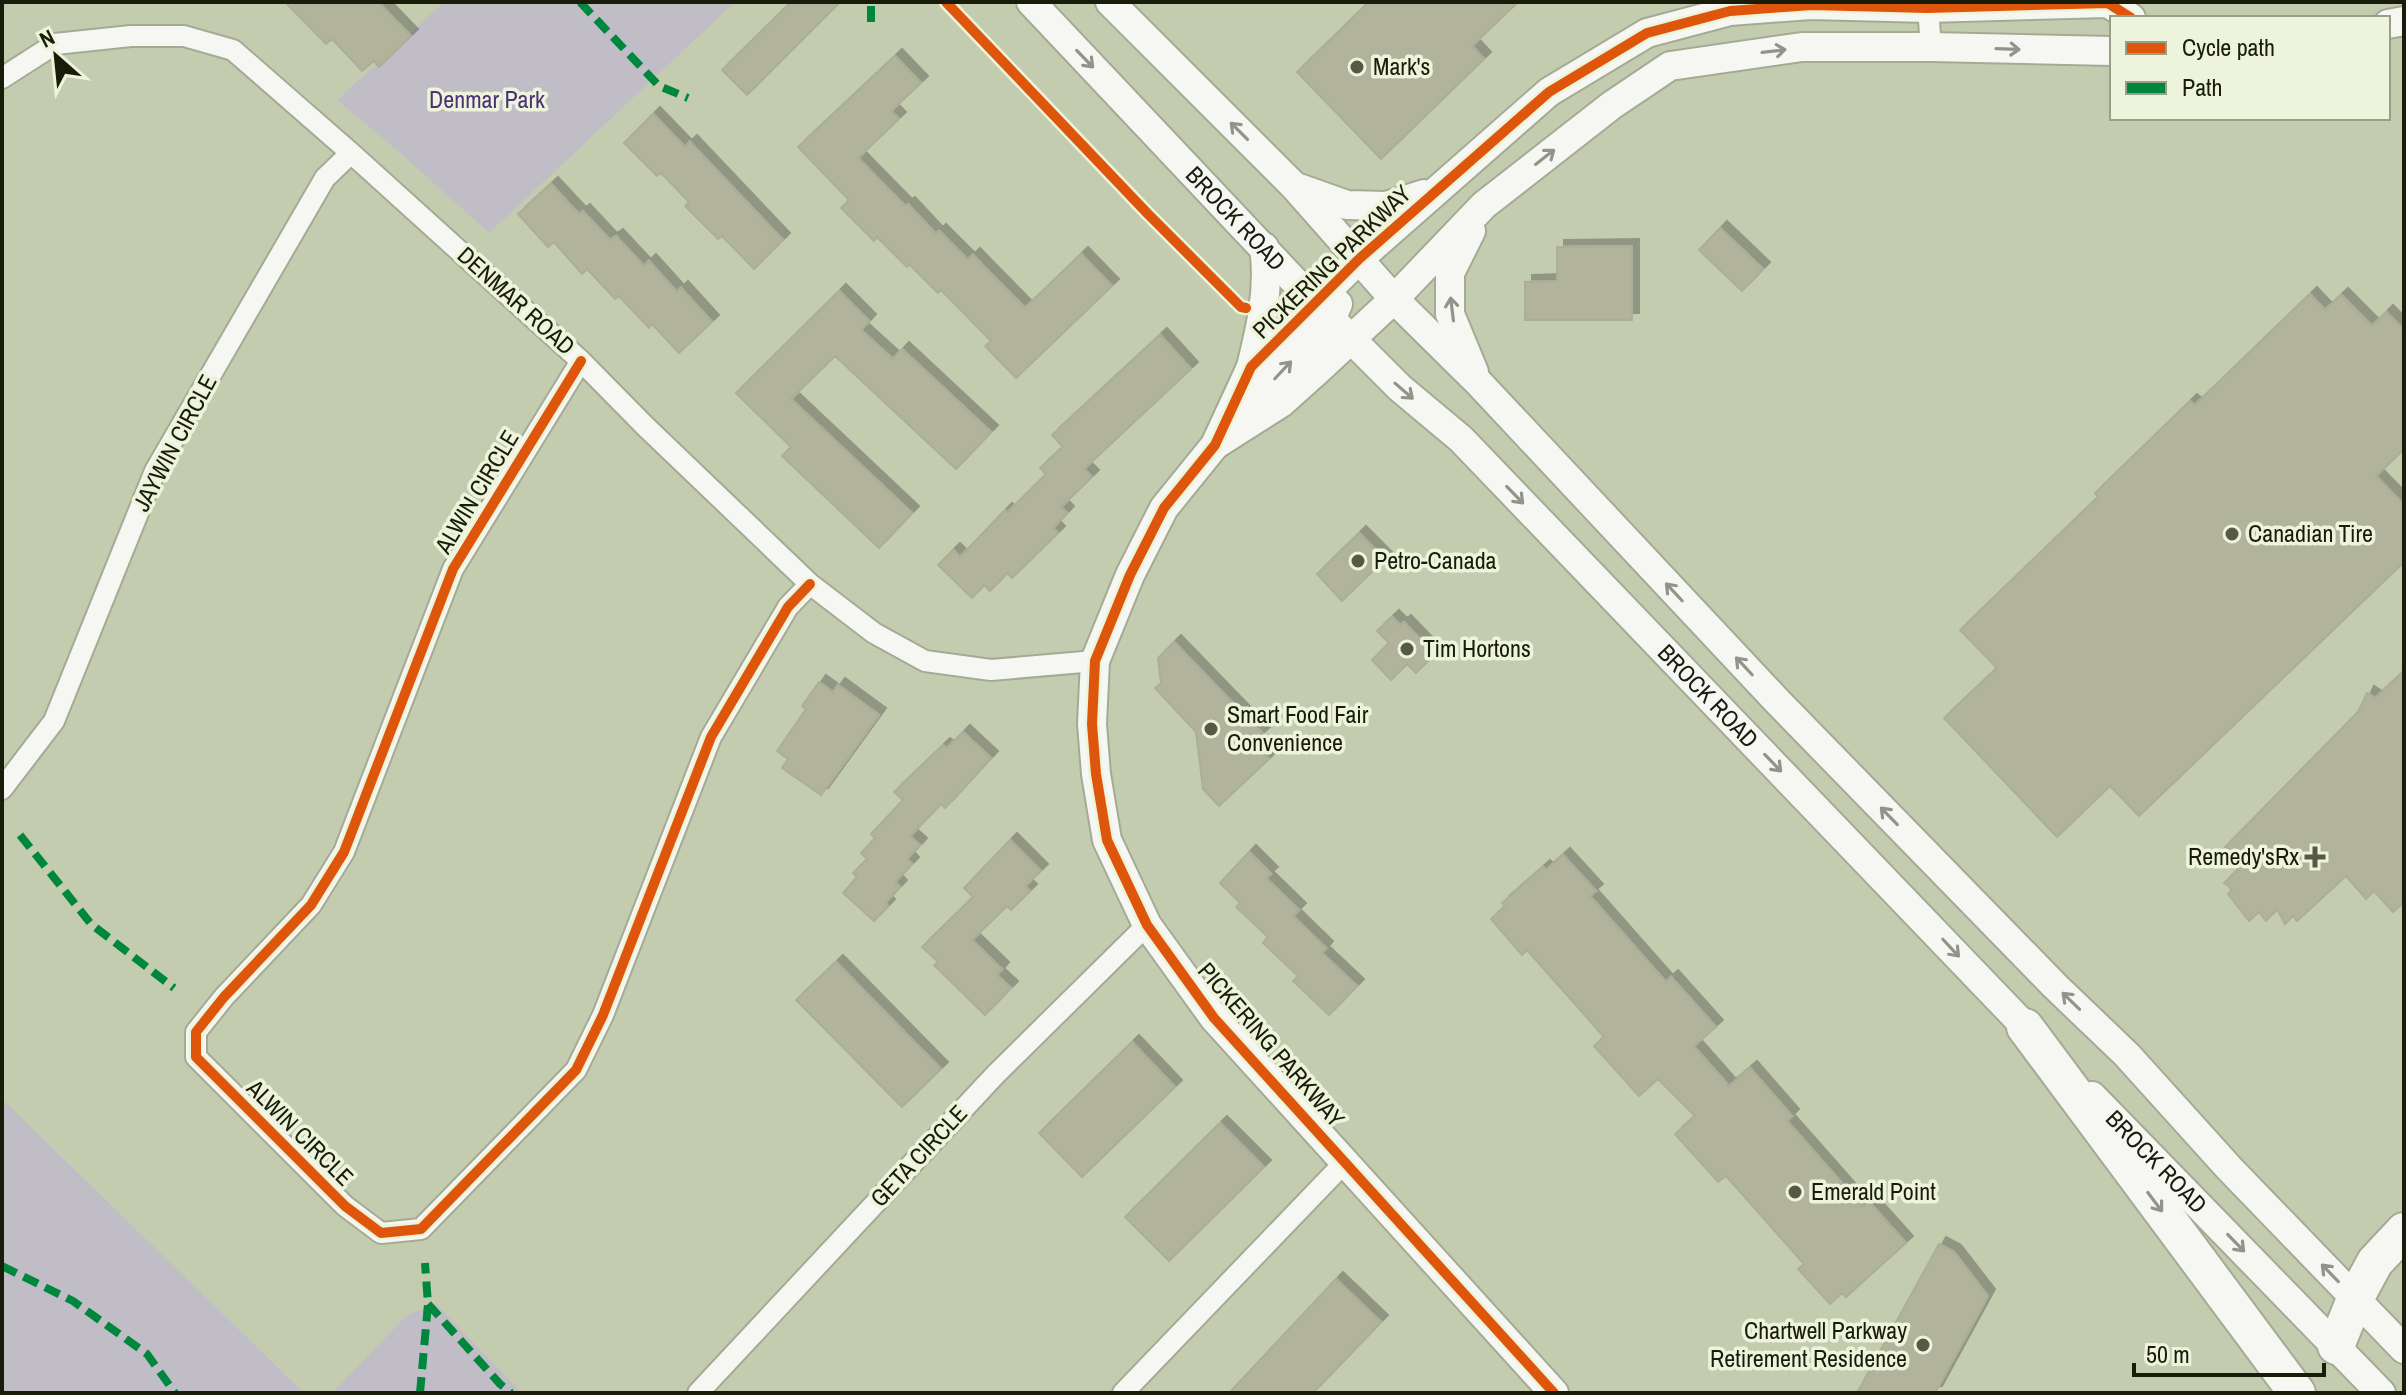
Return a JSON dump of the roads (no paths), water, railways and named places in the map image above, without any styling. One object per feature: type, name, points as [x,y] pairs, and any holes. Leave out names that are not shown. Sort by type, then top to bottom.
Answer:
[{"type":"highway","points":[[2025,1027],[2297,1393]]},
{"type":"highway","points":[[2336,1346],[2355,1299],[2375,1262],[2404,1231]]},
{"type":"main road","name":"BROCK ROAD","points":[[1031,2],[1332,320],[1400,388],[1461,439],[2381,1393]]},
{"type":"main road","name":"BROCK ROAD","points":[[1110,2],[1294,186],[1394,299],[1478,382],[1778,702],[2055,986],[2127,1055],[2229,1168],[2404,1349]]},
{"type":"main road","name":"PICKERING PARKWAY","points":[[1215,445],[1281,403],[1332,320],[1359,259],[1549,92],[1647,33],[1730,11],[1811,5],[1928,8],[2108,3],[2128,16]]},
{"type":"main road","name":"PICKERING PARKWAY","points":[[1551,1392],[1214,1018],[1147,925],[1107,840],[1096,774],[1092,724],[1095,661],[1130,575],[1164,508],[1215,445],[1251,367],[1332,320],[1394,299],[1484,205],[1612,105],[1670,66],[1802,47],[2110,51]]},
{"type":"main road","points":[[1294,186],[1347,205],[1386,206],[1437,189]]},
{"type":"main road","points":[[1478,382],[1450,314],[1450,273],[1484,205]]},
{"type":"main road","points":[[1251,367],[1264,312],[1267,271],[1264,247]]},
{"type":"street","points":[[1928,8],[1931,47]]},
{"type":"street","name":"DENMAR ROAD","points":[[2,78],[55,44],[131,36],[184,36],[233,50],[581,361],[810,584],[874,633],[925,661],[991,670],[1095,661]]},
{"type":"street","name":"JAYWIN CIRCLE","points":[[2,789],[54,721],[155,471],[325,178],[351,153]]},
{"type":"street","name":"ALWIN CIRCLE","points":[[581,361],[453,569],[344,852],[311,905],[224,997],[196,1032],[196,1057],[345,1206],[381,1233],[421,1229],[576,1070],[603,1015],[711,737],[788,607],[810,584]]},
{"type":"street","name":"GETA CIRCLE","points":[[698,1393],[996,1074],[1147,925]]},
{"type":"street","points":[[1123,1393],[1346,1161]]},
{"type":"place","name":"Mark's","points":[[1357,67]]},
{"type":"place","name":"Canadian Tire","points":[[2232,534]]},
{"type":"place","name":"Petro-Canada","points":[[1358,561]]},
{"type":"place","name":"Tim Hortons","points":[[1407,649]]},
{"type":"place","name":"Smart Food Fair Convenience","points":[[1211,729]]},
{"type":"place","name":"Remedy'sRx","points":[[2315,857]]},
{"type":"place","name":"Emerald Point","points":[[1795,1192]]},
{"type":"place","name":"Chartwell Parkway Retirement Residence","points":[[1923,1345]]},
{"type":"park label","name":"Denmar Park","points":[[487,100]]}]
